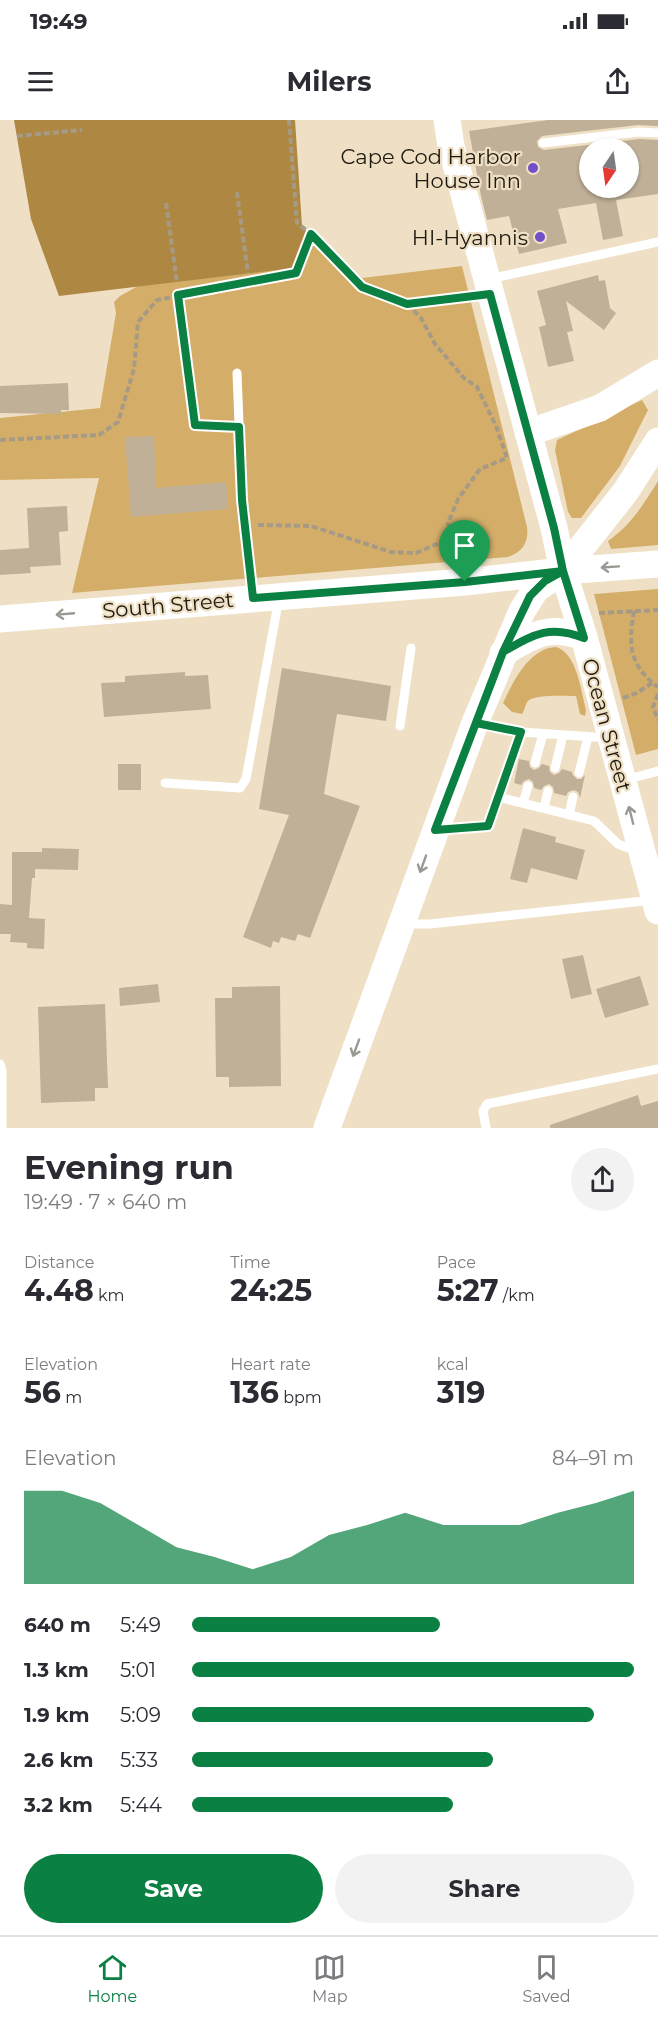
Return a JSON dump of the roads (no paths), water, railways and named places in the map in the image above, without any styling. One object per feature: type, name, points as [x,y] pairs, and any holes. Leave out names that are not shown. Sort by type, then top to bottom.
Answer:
[{"type":"main road","name":"Ocean Street","points":[[447,120],[451,146],[554,528],[563,571],[588,626],[600,738],[622,781],[657,906]]},
{"type":"main road","points":[[528,433],[600,408],[658,373]]},
{"type":"main road","points":[[327,1128],[435,830],[503,652],[530,596],[545,581],[563,571],[626,491],[658,441]]},
{"type":"main road","name":"South Street","points":[[0,619],[465,582],[563,571],[658,564]]},
{"type":"main road","points":[[503,652],[542,632],[565,631],[588,626]]},
{"type":"lane","points":[[543,143],[639,132],[658,134]]},
{"type":"lane","points":[[489,286],[658,242]]},
{"type":"lane","points":[[237,373],[242,500],[253,598]]},
{"type":"lane","points":[[165,783],[240,788],[246,779],[279,596]]},
{"type":"lane","points":[[400,726],[411,648]]},
{"type":"lane","points":[[476,723],[521,732],[600,738],[579,773]]},
{"type":"lane","points":[[435,830],[488,826],[521,732]]},
{"type":"lane","points":[[535,763],[543,734]]},
{"type":"lane","points":[[555,768],[562,735]]},
{"type":"lane","points":[[622,781],[658,771]]},
{"type":"lane","points":[[523,803],[528,786]]},
{"type":"lane","points":[[544,808],[548,791]]},
{"type":"lane","points":[[498,797],[594,821],[618,844],[641,853]]},
{"type":"lane","points":[[569,815],[573,798]]},
{"type":"lane","points":[[402,922],[430,924],[657,906]]},
{"type":"lane","points":[[0,1064],[2,1128]]},
{"type":"lane","points":[[486,1128],[483,1111],[487,1104],[658,1069]]},
{"type":"place","name":"Cape Cod Harbor House Inn","points":[[533,168]]},
{"type":"place","name":"HI-Hyannis","points":[[540,237]]}]
